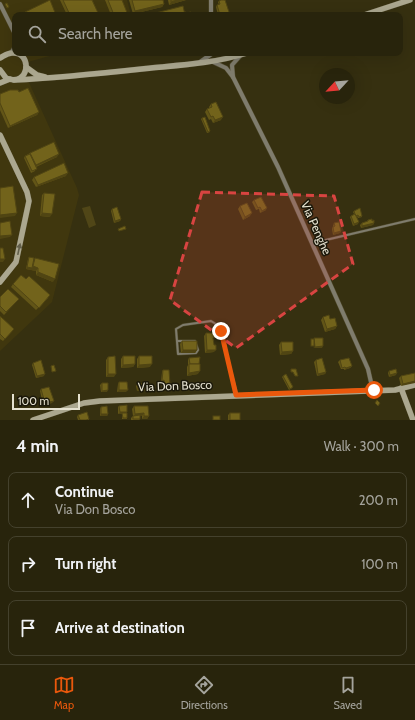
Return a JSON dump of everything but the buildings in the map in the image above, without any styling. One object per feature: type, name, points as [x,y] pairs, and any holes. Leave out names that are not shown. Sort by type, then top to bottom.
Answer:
[{"type":"main road","points":[[373,12],[410,0]]},
{"type":"main road","points":[[0,62],[2,57],[11,53]]},
{"type":"main road","points":[[21,56],[26,64],[37,75],[53,78]]},
{"type":"main road","points":[[0,70],[2,75],[12,79],[53,78],[199,63],[235,56]]},
{"type":"main road","points":[[0,83],[21,77],[26,70],[26,64]]},
{"type":"main road","points":[[0,135],[30,201],[16,262],[0,282]]},
{"type":"main road","name":"Via Don Bosco","points":[[33,420],[84,403],[100,401],[374,390],[402,388],[415,385]]},
{"type":"main road","points":[[402,388],[413,420]]},
{"type":"street","points":[[211,0],[211,12]]},
{"type":"street","points":[[0,4],[12,28]]},
{"type":"street","points":[[23,56],[26,64]]},
{"type":"street","points":[[199,63],[210,56]]},
{"type":"street","points":[[233,77],[232,65],[242,56]]},
{"type":"street","name":"Via Penghe","points":[[211,61],[226,68],[233,77],[278,167],[368,369],[374,390]]},
{"type":"lane","points":[[312,244],[415,219]]},
{"type":"lane","points":[[177,341],[195,341],[198,350],[196,354],[178,354],[176,329],[183,324],[212,321],[219,326],[236,395]]},
{"type":"highlighted area","points":[[202,192],[334,196],[353,264],[236,348],[170,300]]},
{"type":"shaded area","points":[[0,0],[127,0],[130,12],[12,12],[12,56],[49,56],[28,62],[29,68],[26,76],[79,195],[52,302],[0,351]]},
{"type":"shaded area","points":[[90,206],[96,225],[89,228],[82,208]]},
{"type":"route","points":[[221,331],[236,395],[374,390]]}]
